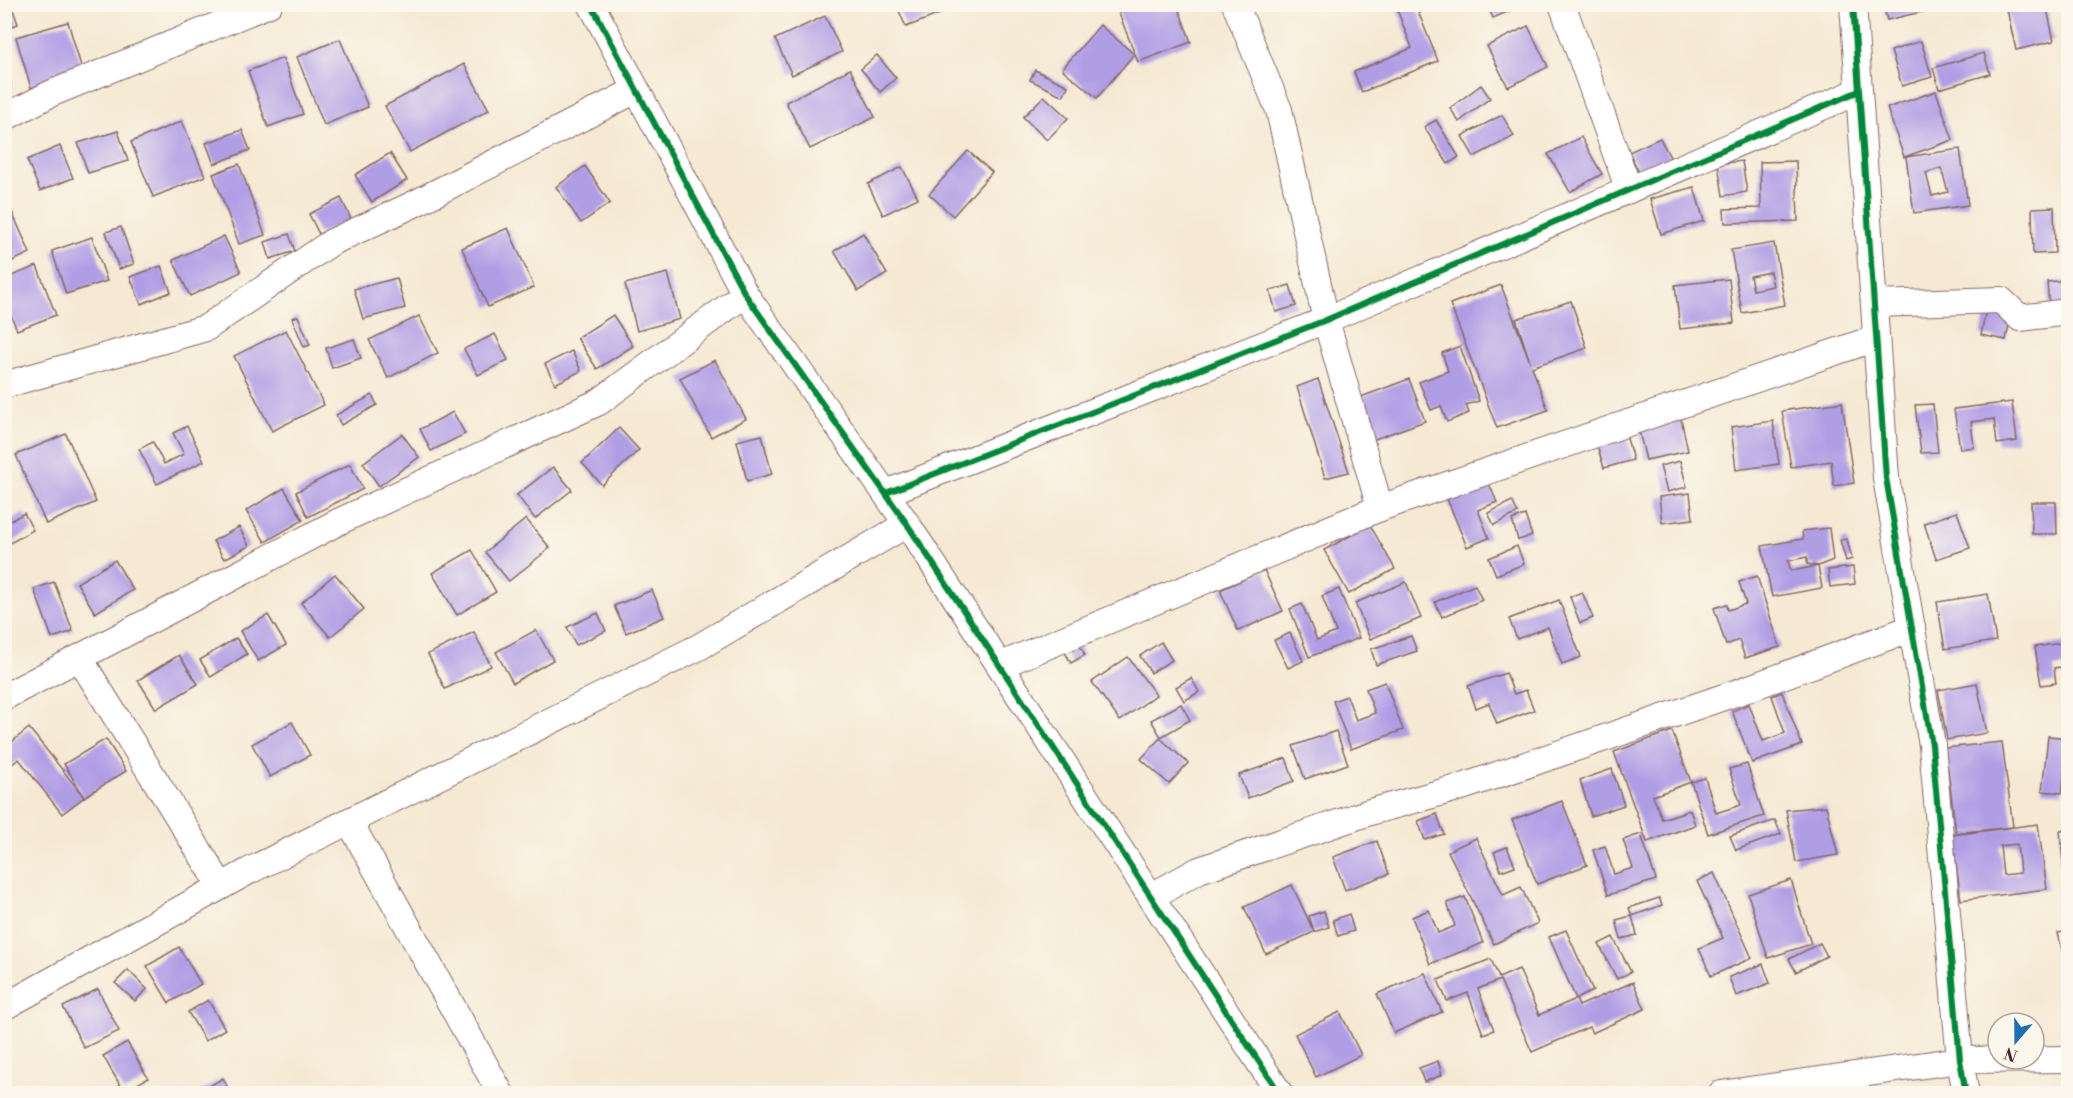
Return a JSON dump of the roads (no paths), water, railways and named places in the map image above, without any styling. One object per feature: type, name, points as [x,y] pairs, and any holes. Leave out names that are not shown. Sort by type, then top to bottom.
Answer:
[{"type":"street","points":[[4,118],[50,94],[269,4]]},
{"type":"street","points":[[591,4],[745,294],[907,524],[1280,1094]]},
{"type":"street","points":[[1235,4],[1279,110],[1326,320],[1380,508]]},
{"type":"street","points":[[1562,4],[1629,190]]},
{"type":"street","points":[[1853,4],[1886,478],[1932,745],[1960,1060],[1966,1094]]},
{"type":"street","points":[[4,385],[206,328],[332,242],[412,205],[636,90]]},
{"type":"street","points":[[885,493],[1326,320],[1859,91]]},
{"type":"street","points":[[4,697],[340,522],[599,402],[745,294]]},
{"type":"street","points":[[1874,304],[2001,300],[2020,318],[2068,312]]},
{"type":"street","points":[[1001,665],[1380,508],[1876,338]]},
{"type":"street","points":[[4,1007],[221,886],[699,647],[907,524]]},
{"type":"street","points":[[1152,896],[1199,870],[1370,812],[1476,782],[1744,690],[1912,628]]},
{"type":"street","points":[[80,659],[221,886]]},
{"type":"street","points":[[349,821],[501,1094]]},
{"type":"street","points":[[1721,1094],[1960,1060],[2068,1059]]}]
